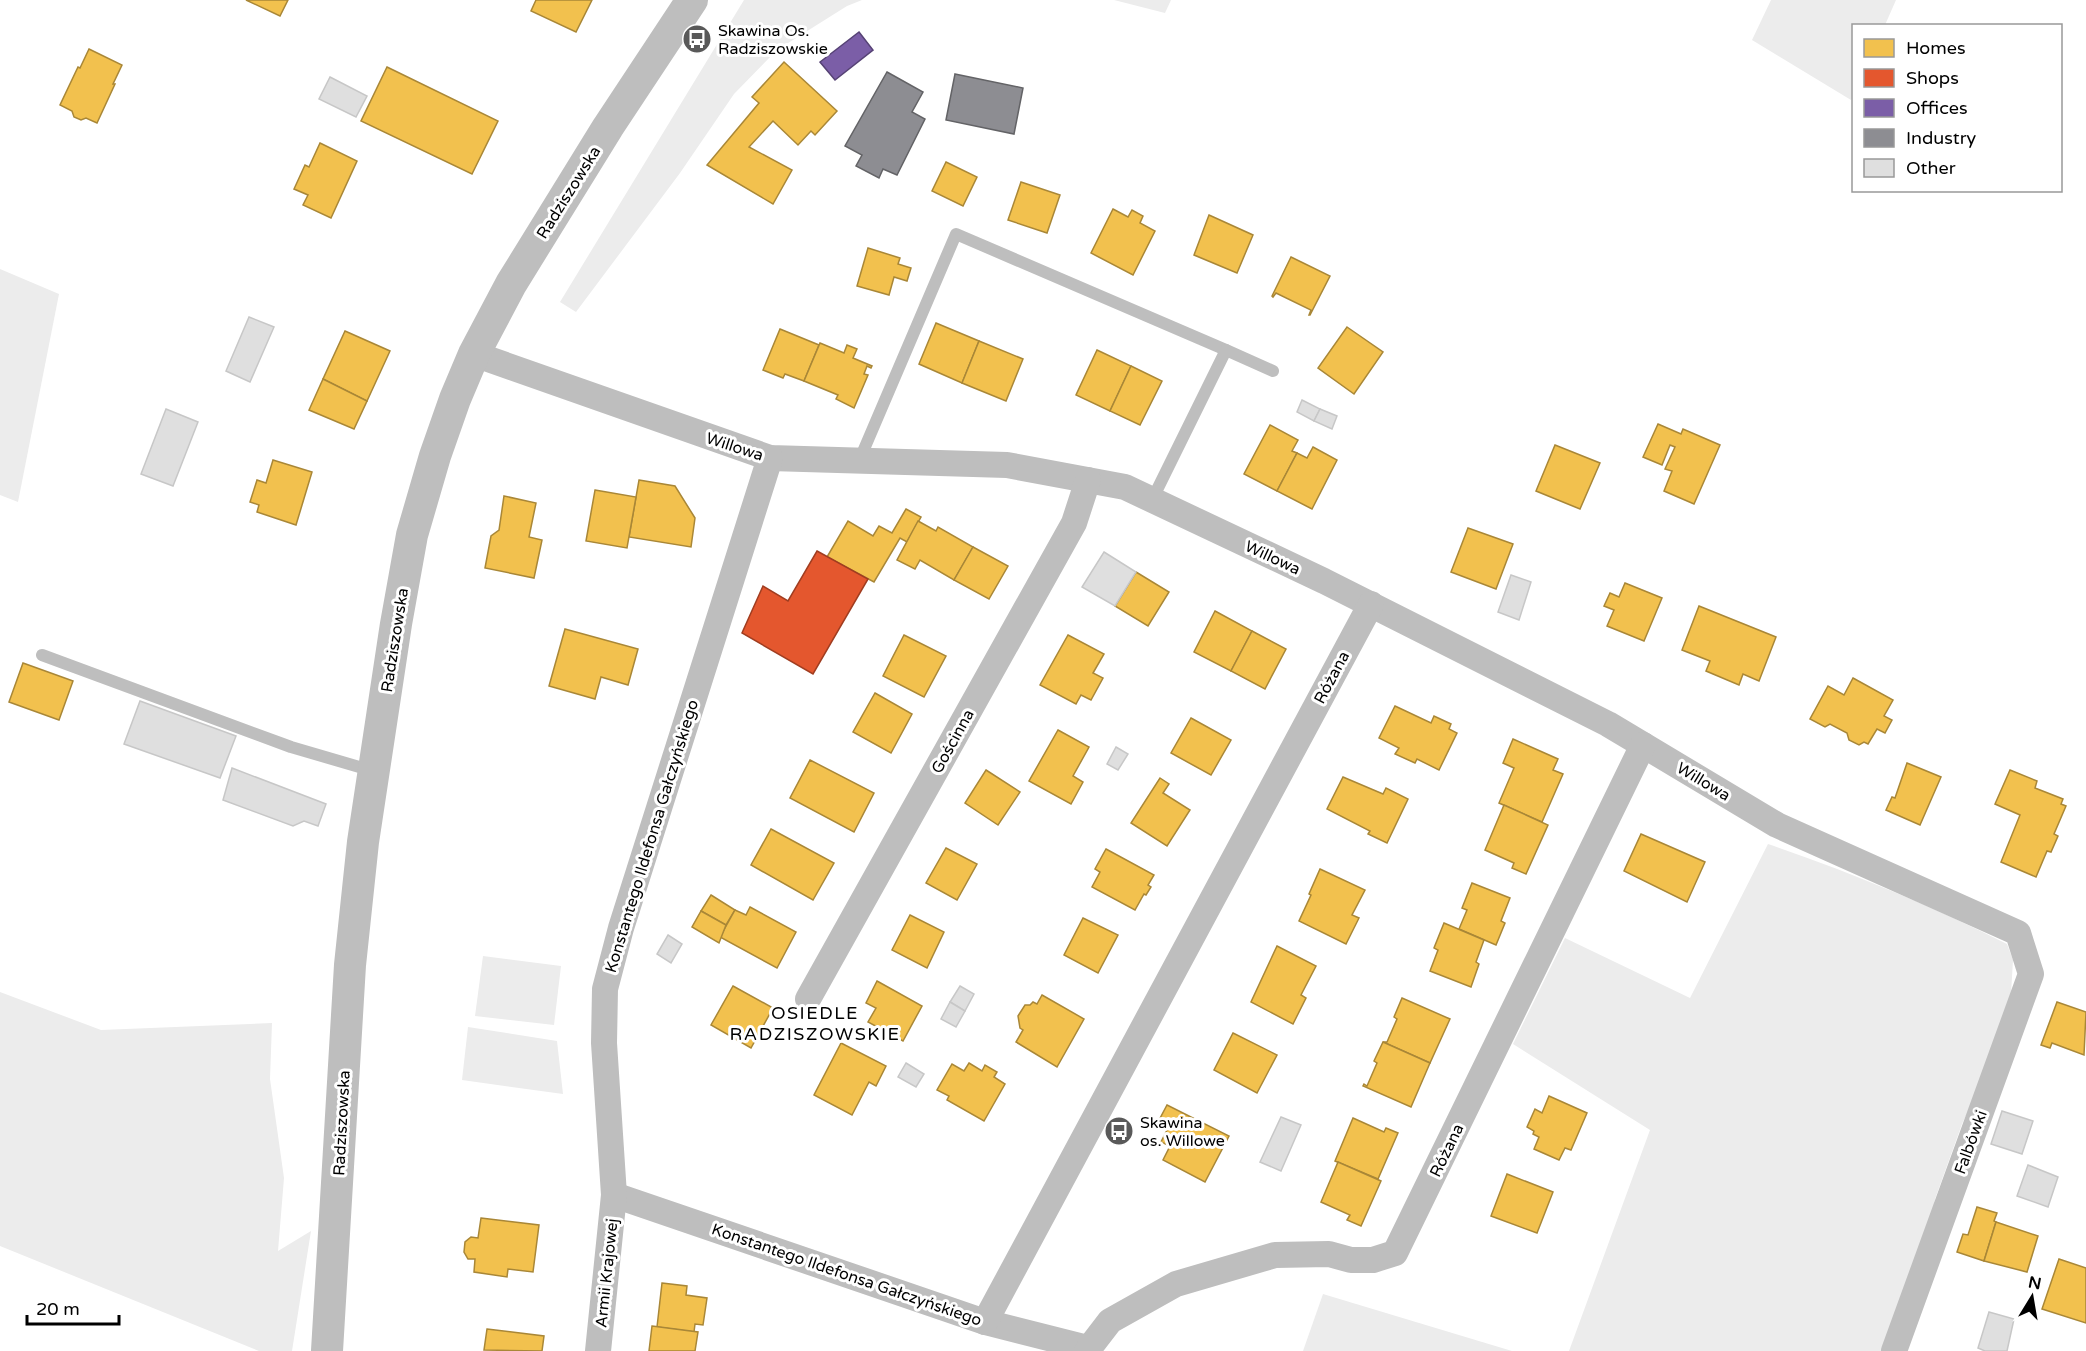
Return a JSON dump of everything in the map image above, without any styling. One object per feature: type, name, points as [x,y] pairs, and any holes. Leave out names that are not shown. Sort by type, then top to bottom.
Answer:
[{"type":"street","name":"Radziszowska","points":[[327,1351],[350,965],[363,842],[412,535],[451,411],[474,354],[511,284],[608,126],[692,0]]},
{"type":"street","name":"Willowa","points":[[474,354],[511,369],[770,458],[1007,465],[1125,487],[1371,604],[1608,724],[1778,825],[2018,933]]},
{"type":"street","name":"Konstantego Ildefonsa Gałczyńskiego","points":[[770,458],[621,928],[605,989],[604,1043],[614,1195],[986,1322],[1088,1349]]},
{"type":"street","name":"Gościnna","points":[[808,999],[1074,523],[1088,480]]},
{"type":"street","name":"Różana","points":[[986,1322],[1371,604]]},
{"type":"street","name":"Różana","points":[[1088,1349],[1110,1321],[1176,1284],[1275,1255],[1329,1254],[1351,1260],[1373,1260],[1395,1253],[1643,745]]},
{"type":"street","name":"Falbówki","points":[[1894,1351],[2031,974],[2018,933]]},
{"type":"street","name":"Armii Krajowej","points":[[598,1351],[614,1195]]},
{"type":"lane","points":[[859,461],[956,234],[1273,371]]},
{"type":"lane","points":[[1152,500],[1226,350]]},
{"type":"lane","points":[[42,655],[291,747],[374,771]]},
{"type":"shaded area","points":[[744,0],[862,0],[847,6],[777,50],[734,94],[680,173],[576,312],[560,302]]},
{"type":"shaded area","points":[[1114,0],[1171,0],[1165,13]]},
{"type":"shaded area","points":[[1771,0],[1896,0],[1885,24],[1852,24],[1851,100],[1752,40]]},
{"type":"shaded area","points":[[0,269],[59,294],[18,502],[0,495]]},
{"type":"shaded area","points":[[1768,844],[1829,866],[1949,916],[2007,944],[2013,960],[2011,994],[1987,1070],[1962,1124],[1935,1199],[1930,1230],[1886,1351],[1569,1351],[1650,1130],[1513,1044],[1565,938],[1690,998]]},
{"type":"shaded area","points":[[483,956],[561,966],[554,1025],[475,1016]]},
{"type":"shaded area","points":[[0,992],[101,1030],[272,1023],[270,1079],[284,1178],[278,1251],[311,1231],[292,1351],[259,1351],[0,1246]]},
{"type":"shaded area","points":[[468,1027],[557,1041],[563,1094],[462,1080]]},
{"type":"shaded area","points":[[1323,1294],[1512,1351],[1303,1351]]},
{"type":"building: Homes","points":[[246,0],[288,0],[280,16]]},
{"type":"building: Homes","points":[[536,0],[592,0],[576,32],[531,11]]},
{"type":"building: Homes","points":[[89,49],[122,65],[97,123],[86,118],[81,120],[74,117],[72,111],[60,105]]},
{"type":"building: Homes","points":[[784,62],[837,111],[815,135],[811,131],[798,145],[773,121],[749,147],[792,170],[773,204],[707,165],[759,103],[752,97]]},
{"type":"building: Homes","points":[[387,67],[498,121],[472,174],[361,121]]},
{"type":"building: Homes","points":[[320,143],[357,161],[331,218],[303,205],[308,195],[294,189],[305,165],[309,167]]},
{"type":"building: Homes","points":[[946,162],[977,177],[963,206],[932,191]]},
{"type":"building: Homes","points":[[1021,182],[1060,195],[1047,233],[1008,220]]},
{"type":"building: Homes","points":[[1113,209],[1128,217],[1132,210],[1143,216],[1140,223],[1155,231],[1133,275],[1091,253]]},
{"type":"building: Homes","points":[[1209,215],[1253,235],[1237,273],[1194,255]]},
{"type":"building: Homes","points":[[868,248],[900,258],[898,264],[911,268],[907,281],[894,277],[889,295],[857,286]]},
{"type":"building: Homes","points":[[1291,257],[1330,276],[1310,315],[1311,310],[1276,293],[1272,296]]},
{"type":"building: Homes","points":[[936,323],[979,341],[962,383],[919,364]]},
{"type":"building: Homes","points":[[1347,327],[1383,352],[1354,394],[1318,368]]},
{"type":"building: Homes","points":[[780,329],[819,345],[804,381],[785,374],[783,378],[763,370]]},
{"type":"building: Homes","points":[[345,331],[390,351],[367,401],[323,379]]},
{"type":"building: Homes","points":[[979,341],[1023,359],[1006,401],[962,383]]},
{"type":"building: Homes","points":[[820,343],[844,353],[847,345],[857,349],[853,358],[872,366],[871,368],[867,366],[864,374],[868,375],[854,408],[836,399],[838,395],[804,381]]},
{"type":"building: Homes","points":[[1097,350],[1131,366],[1110,411],[1076,395]]},
{"type":"building: Homes","points":[[1131,366],[1162,381],[1140,425],[1110,411]]},
{"type":"building: Homes","points":[[323,379],[367,401],[354,429],[309,410]]},
{"type":"building: Homes","points":[[1658,424],[1681,434],[1683,429],[1720,445],[1694,504],[1664,491],[1672,471],[1665,469],[1675,447],[1670,445],[1662,465],[1643,457]]},
{"type":"building: Homes","points":[[1270,425],[1298,440],[1292,451],[1297,453],[1277,491],[1244,474]]},
{"type":"building: Homes","points":[[1555,445],[1600,463],[1580,509],[1536,491]]},
{"type":"building: Homes","points":[[1313,447],[1337,460],[1312,509],[1277,491],[1297,453],[1307,458]]},
{"type":"building: Homes","points":[[273,460],[312,472],[296,525],[257,512],[259,505],[250,502],[257,480],[266,483]]},
{"type":"building: Homes","points":[[639,480],[675,486],[695,518],[691,547],[629,537]]},
{"type":"building: Homes","points":[[595,490],[636,497],[627,548],[586,541]]},
{"type":"building: Homes","points":[[504,496],[536,503],[529,537],[542,540],[534,578],[485,568],[491,536],[499,530]]},
{"type":"building: Homes","points":[[906,509],[921,517],[907,542],[900,538],[874,582],[827,557],[848,521],[873,536],[879,526],[892,533]]},
{"type":"building: Homes","points":[[918,521],[936,531],[938,527],[973,547],[954,580],[920,560],[915,569],[897,560]]},
{"type":"building: Homes","points":[[1468,528],[1513,544],[1496,589],[1451,572]]},
{"type":"building: Homes","points":[[973,547],[1008,566],[989,599],[954,580]]},
{"type":"building: Homes","points":[[1136,572],[1169,592],[1148,626],[1115,606]]},
{"type":"building: Homes","points":[[1625,583],[1662,598],[1644,641],[1607,626],[1614,610],[1604,606],[1610,593],[1619,597]]},
{"type":"building: Homes","points":[[1699,606],[1776,637],[1759,681],[1743,674],[1739,685],[1706,671],[1710,661],[1682,650]]},
{"type":"building: Homes","points":[[1215,611],[1252,631],[1231,671],[1194,652]]},
{"type":"building: Homes","points":[[565,629],[638,649],[628,685],[601,677],[595,699],[549,686]]},
{"type":"building: Homes","points":[[1252,631],[1286,649],[1265,689],[1231,671]]},
{"type":"building: Homes","points":[[904,635],[946,656],[924,697],[883,676]]},
{"type":"building: Homes","points":[[1068,635],[1104,654],[1093,673],[1103,678],[1091,700],[1081,695],[1076,704],[1040,685]]},
{"type":"building: Homes","points":[[23,663],[73,681],[59,720],[9,702]]},
{"type":"building: Homes","points":[[1853,678],[1893,700],[1884,716],[1892,720],[1885,733],[1877,729],[1868,744],[1864,742],[1859,745],[1849,740],[1847,733],[1830,724],[1825,727],[1810,719],[1828,686],[1844,695]]},
{"type":"building: Homes","points":[[875,693],[912,714],[891,753],[853,732]]},
{"type":"building: Homes","points":[[1395,706],[1431,723],[1434,716],[1451,724],[1449,729],[1457,733],[1439,770],[1417,759],[1415,763],[1395,754],[1399,748],[1379,738]]},
{"type":"building: Homes","points":[[1191,718],[1231,740],[1211,775],[1171,753]]},
{"type":"building: Homes","points":[[1058,730],[1089,747],[1073,776],[1083,782],[1071,804],[1029,781]]},
{"type":"building: Homes","points":[[1513,739],[1558,759],[1553,770],[1563,774],[1542,822],[1499,803],[1514,768],[1503,763]]},
{"type":"building: Homes","points":[[810,760],[874,793],[854,832],[790,798]]},
{"type":"building: Homes","points":[[1907,763],[1941,777],[1920,825],[1886,810],[1892,797],[1895,798]]},
{"type":"building: Homes","points":[[986,770],[1020,792],[998,825],[965,803]]},
{"type":"building: Homes","points":[[2010,770],[2037,781],[2035,788],[2063,799],[2061,804],[2066,806],[2054,834],[2058,836],[2051,852],[2047,851],[2036,877],[2001,862],[2020,815],[1995,804]]},
{"type":"building: Homes","points":[[1343,777],[1383,794],[1386,788],[1408,799],[1387,843],[1368,834],[1370,831],[1327,809]]},
{"type":"building: Homes","points":[[1160,778],[1169,784],[1163,793],[1190,810],[1167,846],[1131,823]]},
{"type":"building: Homes","points":[[1504,805],[1548,825],[1526,874],[1512,868],[1514,863],[1485,850]]},
{"type":"building: Homes","points":[[771,829],[834,863],[813,900],[751,865]]},
{"type":"building: Homes","points":[[1641,834],[1705,862],[1687,902],[1624,871]]},
{"type":"building: Homes","points":[[946,848],[977,864],[957,900],[926,883]]},
{"type":"building: Homes","points":[[1106,849],[1154,875],[1148,885],[1151,887],[1135,910],[1092,887],[1100,872],[1095,869]]},
{"type":"building: Homes","points":[[1320,869],[1365,890],[1352,915],[1359,918],[1346,944],[1299,921]]},
{"type":"building: Homes","points":[[1472,883],[1510,898],[1501,921],[1505,923],[1496,945],[1459,929],[1467,910],[1462,908]]},
{"type":"building: Homes","points":[[711,895],[735,910],[726,925],[701,911]]},
{"type":"building: Homes","points":[[750,907],[796,932],[777,968],[720,937],[735,910],[746,915]]},
{"type":"building: Homes","points":[[701,911],[726,925],[719,943],[692,927]]},
{"type":"building: Homes","points":[[910,915],[944,932],[927,968],[892,950]]},
{"type":"building: Homes","points":[[1083,918],[1118,935],[1098,973],[1064,955]]},
{"type":"building: Homes","points":[[1444,923],[1484,940],[1476,962],[1479,964],[1471,987],[1430,971],[1438,950],[1434,948]]},
{"type":"building: Homes","points":[[1277,946],[1316,966],[1301,995],[1306,998],[1293,1024],[1251,1002]]},
{"type":"building: Homes","points":[[877,981],[922,1006],[903,1041],[868,1022],[876,1008],[866,1003]]},
{"type":"building: Homes","points":[[733,986],[773,1008],[751,1048],[711,1025]]},
{"type":"building: Homes","points":[[1042,995],[1084,1019],[1057,1067],[1016,1042],[1023,1030],[1020,1028],[1018,1016],[1025,1005],[1033,1002],[1037,1004]]},
{"type":"building: Homes","points":[[1402,998],[1450,1019],[1430,1063],[1383,1042],[1387,1042],[1397,1019],[1394,1017]]},
{"type":"building: Homes","points":[[2057,1002],[2086,1012],[2084,1055],[2052,1043],[2050,1048],[2041,1045]]},
{"type":"building: Homes","points":[[1233,1033],[1277,1055],[1257,1093],[1214,1070]]},
{"type":"building: Homes","points":[[1383,1042],[1430,1063],[1411,1107],[1363,1086],[1364,1084],[1367,1086],[1377,1063],[1374,1061]]},
{"type":"building: Homes","points":[[841,1043],[886,1066],[876,1086],[869,1082],[852,1115],[814,1095]]},
{"type":"building: Homes","points":[[969,1063],[982,1071],[985,1065],[997,1072],[994,1077],[1005,1084],[984,1121],[947,1100],[949,1096],[937,1090],[952,1064],[964,1071]]},
{"type":"building: Homes","points":[[1549,1096],[1587,1113],[1571,1150],[1565,1148],[1559,1160],[1534,1149],[1539,1137],[1527,1127],[1535,1109],[1542,1113]]},
{"type":"building: Homes","points":[[1167,1105],[1229,1136],[1205,1182],[1163,1160],[1170,1146],[1161,1142],[1167,1130],[1157,1124]]},
{"type":"building: Homes","points":[[1353,1118],[1384,1132],[1386,1128],[1398,1133],[1378,1179],[1335,1161]]},
{"type":"building: Homes","points":[[1338,1162],[1381,1181],[1361,1226],[1347,1220],[1350,1215],[1321,1202]]},
{"type":"building: Homes","points":[[1507,1174],[1553,1192],[1537,1233],[1491,1216]]},
{"type":"building: Homes","points":[[1977,1207],[1997,1213],[1984,1261],[1957,1252],[1963,1234],[1968,1235]]},
{"type":"building: Homes","points":[[481,1218],[539,1225],[533,1272],[508,1269],[507,1277],[474,1272],[475,1259],[468,1259],[464,1252],[465,1242],[471,1237],[478,1238]]},
{"type":"building: Homes","points":[[1996,1222],[2038,1236],[2027,1272],[1984,1261]]},
{"type":"building: Homes","points":[[2059,1259],[2086,1268],[2086,1323],[2042,1309]]},
{"type":"building: Homes","points":[[662,1283],[687,1286],[686,1295],[707,1298],[703,1325],[695,1324],[694,1332],[657,1327]]},
{"type":"building: Homes","points":[[652,1326],[698,1332],[695,1351],[649,1351]]},
{"type":"building: Homes","points":[[487,1329],[544,1336],[542,1351],[484,1350]]},
{"type":"building: Shops","points":[[817,551],[868,579],[813,674],[742,633],[763,586],[788,601]]},
{"type":"building: Offices","points":[[859,32],[873,50],[835,80],[820,62]]},
{"type":"building: Industry","points":[[887,72],[923,92],[912,112],[925,119],[897,175],[883,169],[879,178],[856,166],[862,155],[845,146]]},
{"type":"building: Industry","points":[[955,74],[1023,88],[1014,134],[946,120]]},
{"type":"building: Other","points":[[330,77],[367,96],[356,117],[319,99]]},
{"type":"building: Other","points":[[249,317],[274,327],[250,382],[226,371]]},
{"type":"building: Other","points":[[1302,400],[1320,409],[1314,421],[1297,412]]},
{"type":"building: Other","points":[[166,409],[198,422],[173,486],[141,474]]},
{"type":"building: Other","points":[[1320,409],[1337,416],[1332,429],[1314,421]]},
{"type":"building: Other","points":[[1104,552],[1136,572],[1115,606],[1082,587]]},
{"type":"building: Other","points":[[1511,575],[1531,582],[1519,620],[1498,612]]},
{"type":"building: Other","points":[[140,701],[236,736],[220,778],[124,744]]},
{"type":"building: Other","points":[[1116,747],[1128,754],[1118,770],[1107,764]]},
{"type":"building: Other","points":[[232,768],[326,804],[318,826],[304,821],[293,826],[223,800]]},
{"type":"building: Other","points":[[668,935],[682,944],[671,963],[657,954]]},
{"type":"building: Other","points":[[960,986],[974,994],[965,1011],[950,1002]]},
{"type":"building: Other","points":[[950,1002],[965,1011],[956,1027],[941,1019]]},
{"type":"building: Other","points":[[906,1063],[924,1074],[916,1087],[898,1077]]},
{"type":"building: Other","points":[[2002,1111],[2033,1121],[2022,1154],[1991,1144]]},
{"type":"building: Other","points":[[1281,1117],[1301,1125],[1281,1171],[1260,1162]]},
{"type":"building: Other","points":[[2028,1165],[2058,1177],[2048,1207],[2017,1196]]},
{"type":"building: Other","points":[[1989,1312],[2014,1319],[2007,1351],[1985,1351],[1978,1348]]},
{"type":"place","name":"Skawina Os. Radziszowskie","points":[[697,39]]},
{"type":"place","name":"Skawina os. Willowe","points":[[1119,1131]]},
{"type":"district","name":"OSIEDLE RADZISZOWSKIE","points":[[815,1023]]}]
